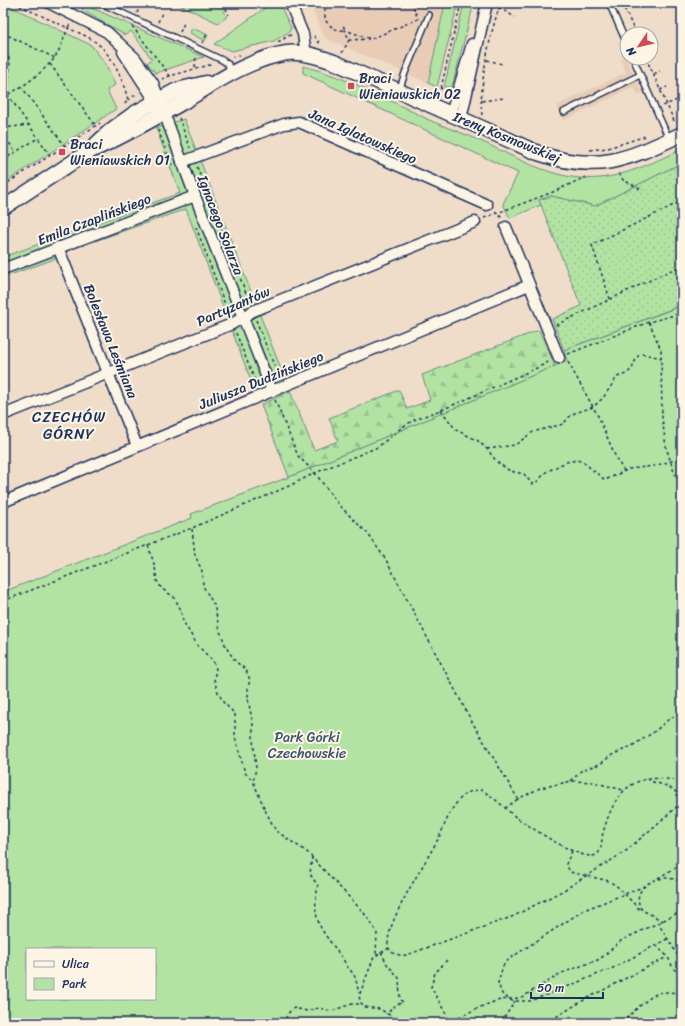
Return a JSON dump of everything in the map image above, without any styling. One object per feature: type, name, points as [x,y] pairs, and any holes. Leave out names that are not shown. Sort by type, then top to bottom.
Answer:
[{"type":"street","name":"Ignacego Solarza","points":[[49,3],[101,28],[114,38],[159,104],[177,164],[195,196],[272,391]]},
{"type":"street","points":[[290,3],[303,34],[306,54]]},
{"type":"street","points":[[456,116],[468,56],[481,24],[487,3]]},
{"type":"street","name":"Ireny Kosmowskiej","points":[[3,208],[88,152],[110,131],[135,113],[274,56],[288,53],[306,54],[334,62],[538,153],[558,160],[596,164],[625,159],[676,132]]},
{"type":"street","name":"Jana Iglatowskiego","points":[[177,164],[284,124],[299,122],[486,205]]},
{"type":"street","name":"Emila Czaplińskiego","points":[[3,269],[195,196]]},
{"type":"street","name":"Partyzantów","points":[[3,416],[232,324],[253,311],[475,222]]},
{"type":"street","points":[[506,227],[547,329],[560,356]]},
{"type":"street","name":"Bolesława Leśmiana","points":[[58,247],[137,446]]},
{"type":"street","name":"Juliusza Dudzińskiego","points":[[3,502],[529,285]]},
{"type":"lane","points":[[101,3],[222,60],[228,64],[227,76]]},
{"type":"lane","points":[[609,3],[619,26]]},
{"type":"lane","points":[[399,91],[429,15]]},
{"type":"lane","points":[[636,66],[656,109],[676,132]]},
{"type":"lane","points":[[564,112],[640,75]]},
{"type":"path","points":[[142,3],[132,28],[170,76],[214,64]]},
{"type":"path","points":[[223,3],[229,15]]},
{"type":"path","points":[[325,3],[325,20],[331,27],[371,39]]},
{"type":"path","points":[[349,40],[371,39],[418,19],[412,3]]},
{"type":"path","points":[[441,88],[452,93],[437,98],[441,88],[461,3]]},
{"type":"path","points":[[482,116],[486,60],[501,3]]},
{"type":"path","points":[[622,3],[632,26]]},
{"type":"path","points":[[499,8],[515,16]]},
{"type":"path","points":[[156,29],[162,13]]},
{"type":"path","points":[[177,39],[184,23]]},
{"type":"path","points":[[343,25],[349,40]]},
{"type":"path","points":[[3,95],[8,95],[50,64],[55,58],[68,28],[94,41],[113,63],[121,79],[128,100],[123,107]]},
{"type":"path","points":[[3,33],[55,58]]},
{"type":"path","points":[[284,39],[292,34]]},
{"type":"path","points":[[342,53],[349,40]]},
{"type":"path","points":[[3,46],[10,61],[8,95],[3,106]]},
{"type":"path","points":[[486,60],[502,64]]},
{"type":"path","points":[[50,64],[96,126]]},
{"type":"path","points":[[650,66],[667,105],[676,132]]},
{"type":"path","points":[[654,74],[660,71]]},
{"type":"path","points":[[21,86],[66,146]]},
{"type":"path","points":[[660,90],[667,87]]},
{"type":"path","points":[[8,95],[50,156]]},
{"type":"path","points":[[482,100],[504,98]]},
{"type":"path","points":[[656,109],[682,98]]},
{"type":"path","points":[[182,113],[179,118],[282,387]]},
{"type":"path","points":[[3,186],[101,122]]},
{"type":"path","points":[[3,128],[29,125]]},
{"type":"path","points":[[152,128],[159,131],[177,164]]},
{"type":"path","points":[[3,133],[15,152]]},
{"type":"path","points":[[584,151],[608,148],[652,134]]},
{"type":"path","points":[[3,160],[38,138]]},
{"type":"path","points":[[619,173],[623,180],[643,190]]},
{"type":"path","points":[[475,222],[554,192],[586,176]]},
{"type":"path","points":[[610,300],[592,244],[682,201]]},
{"type":"path","points":[[486,205],[499,214],[506,227]]},
{"type":"path","points":[[193,221],[260,396]]},
{"type":"path","points":[[547,329],[682,265]]},
{"type":"path","points":[[3,601],[192,528],[315,473],[378,447],[406,424],[539,367],[560,356],[649,322],[682,312]]},
{"type":"path","points":[[649,322],[661,350],[663,434],[670,461],[682,488]]},
{"type":"path","points":[[487,449],[515,445],[532,432],[558,426],[565,422],[572,414],[593,407],[603,398],[617,377],[626,374],[632,369],[636,359],[639,356],[643,354],[662,358]]},
{"type":"path","points":[[560,356],[593,407],[617,460],[624,471]]},
{"type":"path","points":[[272,391],[298,456],[315,473],[340,506],[368,534],[386,560],[471,720],[518,799]]},
{"type":"path","points":[[441,410],[456,430],[473,437],[487,449],[497,462],[510,470],[524,474],[532,484],[538,482],[546,472],[566,462],[583,462],[605,480],[629,468],[654,466],[682,458]]},
{"type":"path","points":[[192,528],[195,555],[202,571],[203,586],[215,608],[220,631],[226,647],[235,661],[246,670],[250,680],[248,698],[253,725],[252,739],[256,769],[253,781]]},
{"type":"path","points":[[148,545],[155,567],[157,581],[162,589],[174,597],[180,608],[183,621],[197,645],[213,662],[216,669],[214,679],[215,686],[223,702],[235,714],[235,737],[245,773],[253,781],[265,810],[276,831],[312,857],[362,910],[376,930],[376,955],[359,993]]},
{"type":"path","points":[[571,781],[582,770],[603,763],[612,755],[632,746],[682,712]]},
{"type":"path","points":[[648,778],[672,788],[679,797],[681,804],[626,851],[589,875],[514,916],[436,945],[401,956],[396,955],[389,948],[388,944],[390,932],[395,918],[439,839],[447,819],[458,800],[470,791],[481,790],[517,818],[572,850],[589,856],[598,854],[608,818],[618,798],[624,790],[632,784],[648,778],[660,777],[682,782]]},
{"type":"path","points":[[505,808],[518,799],[540,788],[571,781],[592,782],[624,790]]},
{"type":"path","points":[[572,850],[566,864],[568,870],[576,874],[589,875],[609,881],[625,894],[639,909],[663,921]]},
{"type":"path","points":[[312,857],[310,874],[318,886],[315,903],[316,919],[325,937],[338,950],[347,966],[354,974],[361,1004]]},
{"type":"path","points":[[667,939],[613,968],[530,1001],[514,1001],[508,999],[499,990],[498,983],[504,966],[510,959],[579,913],[645,886],[682,864]]},
{"type":"path","points":[[657,879],[672,879],[682,884]]},
{"type":"path","points":[[642,910],[638,898],[645,886]]},
{"type":"path","points":[[501,1023],[516,999],[542,986],[562,973],[600,959],[622,940],[682,911]]},
{"type":"path","points":[[658,923],[682,962]]},
{"type":"path","points":[[656,945],[667,957],[673,968],[682,977]]},
{"type":"path","points":[[376,955],[389,948]]},
{"type":"path","points":[[381,952],[386,964],[399,978],[400,998],[402,1003],[397,1004],[386,1014]]},
{"type":"path","points":[[546,1023],[584,1000],[667,957]]},
{"type":"path","points":[[447,960],[435,973],[431,987],[450,1023],[480,1007],[508,999],[516,999]]},
{"type":"path","points":[[622,1023],[651,996],[663,992],[672,994],[682,992]]},
{"type":"path","points":[[275,1023],[284,1021],[290,1011],[294,1008],[307,1011],[319,1008],[331,1011],[352,1004],[361,1004],[368,1008],[380,1010],[402,1023]]},
{"type":"shaded area","points":[[309,3],[445,3],[428,83],[325,38]]},
{"type":"shaded area","points":[[623,66],[630,66],[643,93],[638,95],[634,87],[563,121],[556,106],[626,72]]},
{"type":"green space","points":[[3,3],[91,45],[106,64],[115,85],[107,90],[116,109],[3,184]]},
{"type":"green space","points":[[176,3],[211,3],[221,5],[227,17],[218,23]]},
{"type":"green space","points":[[272,3],[279,3],[291,28],[289,32],[274,41],[232,51],[214,44]]},
{"type":"green space","points":[[445,3],[458,3],[437,87],[428,83]]},
{"type":"green space","points":[[464,3],[474,3],[452,87],[444,87]]},
{"type":"green space","points":[[85,5],[204,57],[156,73],[147,63],[152,59],[131,31],[125,35],[82,10]]},
{"type":"green space","points":[[192,28],[208,35],[205,41],[190,33]]},
{"type":"green space","points":[[303,66],[336,76],[429,120],[478,140],[526,163],[569,177],[600,178],[621,174],[642,167],[682,149],[682,163],[595,206],[551,196],[539,200],[541,205],[510,218],[503,204],[518,173],[303,73]]},
{"type":"green space","points":[[184,119],[286,382],[256,394],[186,209],[72,249],[52,260],[7,276],[3,268],[3,257],[180,193],[156,128]]},
{"type":"green space","points":[[682,163],[682,305],[564,350],[552,319],[581,306],[539,200],[551,196],[595,206]]},
{"type":"green space","name":"Park Górki Czechowskie","points":[[681,306],[682,1023],[3,1023],[3,592],[192,518],[191,514],[289,477],[567,361],[564,350]]},
{"type":"green space","points":[[539,330],[555,366],[289,477],[261,405],[290,391],[314,450],[338,441],[329,418],[399,390],[407,409],[430,400],[422,375]]},
{"type":"place","name":"Braci Wieniawskich 02","points":[[351,86]]},
{"type":"place","name":"Braci Wieniawskich 01","points":[[62,152]]},
{"type":"district","name":"CZECHÓW GÓRNY","points":[[69,426]]}]
